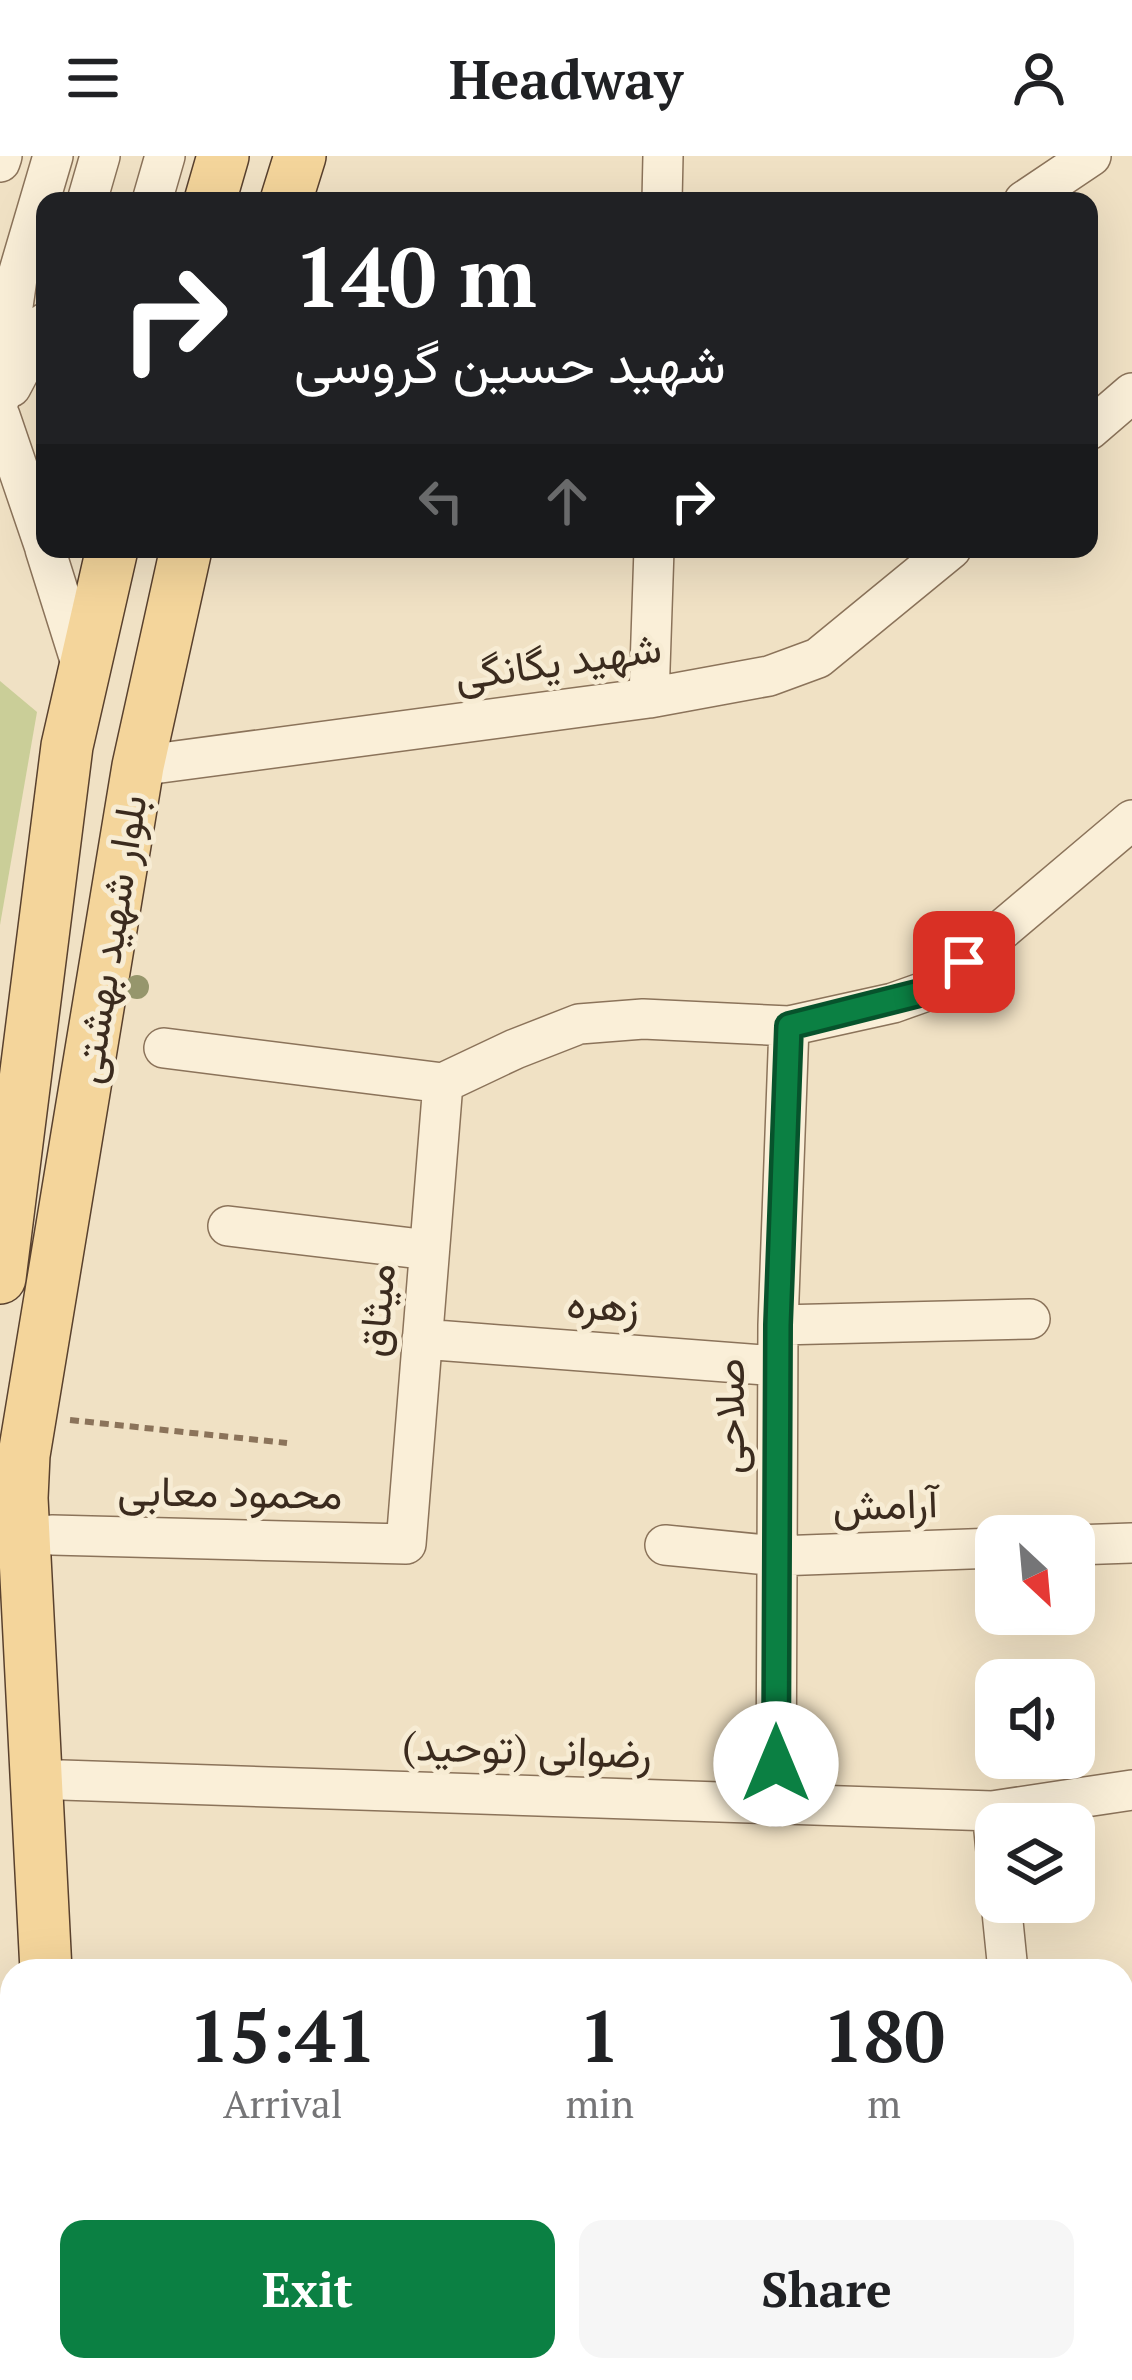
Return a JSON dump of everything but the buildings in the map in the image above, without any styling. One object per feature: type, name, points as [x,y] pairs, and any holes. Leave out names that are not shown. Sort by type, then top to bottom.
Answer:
[{"type":"main road","points":[[213,192],[223,156]]},
{"type":"main road","points":[[289,192],[300,156]]},
{"type":"main road","name":"بلوار شهید بهشتی","points":[[0,1278],[67,746],[110,558]]},
{"type":"main road","name":"بلوار شهید بهشتی","points":[[77,1959],[29,1415],[138,766],[184,558]]},
{"type":"main road","name":"بلوار شهید بهشتی","points":[[37,1516],[50,1418],[46,1331]]},
{"type":"main road","points":[[37,1516],[46,1959]]},
{"type":"main road","points":[[0,1756],[13,1959]]},
{"type":"street","points":[[42,192],[53,156]]},
{"type":"street","points":[[90,192],[100,156]]},
{"type":"street","points":[[155,192],[165,156]]},
{"type":"street","points":[[662,192],[663,156]]},
{"type":"street","points":[[1037,192],[1091,156]]},
{"type":"street","points":[[36,214],[17,278],[0,407],[36,521]]},
{"type":"street","points":[[0,407],[36,339]]},
{"type":"street","points":[[1098,422],[1132,394]]},
{"type":"street","points":[[48,558],[84,673]]},
{"type":"street","points":[[649,698],[654,558]]},
{"type":"street","name":"شهید یگانگی","points":[[138,766],[649,698],[769,676],[818,658],[940,558]]},
{"type":"street","points":[[164,1048],[442,1083],[579,1024],[643,1019],[789,1026],[924,992],[1132,820]]},
{"type":"street","name":"صلاحی","points":[[776,1806],[777,1366],[789,1026]]},
{"type":"street","name":"میثاق","points":[[406,1544],[442,1083]]},
{"type":"street","points":[[228,1226],[429,1250]]},
{"type":"street","points":[[778,1325],[1030,1319]]},
{"type":"street","name":"زهره","points":[[422,1339],[777,1366]]},
{"type":"street","name":"محمود معابی","points":[[37,1516],[406,1544]]},
{"type":"street","points":[[1095,1545],[1132,1543]]},
{"type":"street","name":"آرامش","points":[[665,1545],[777,1556],[975,1549]]},
{"type":"street","name":"رضوانی (توحید)","points":[[62,1780],[975,1811]]},
{"type":"street","name":"رضوانی (توحید)","points":[[1045,1803],[1132,1790]]},
{"type":"street","points":[[1003,1923],[1007,1959]]},
{"type":"path","points":[[50,1418],[287,1443]]},
{"type":"green space","points":[[0,681],[37,712],[0,925]]},
{"type":"route","points":[[776,1764],[778,1325],[789,1026],[924,992],[964,962]]}]
